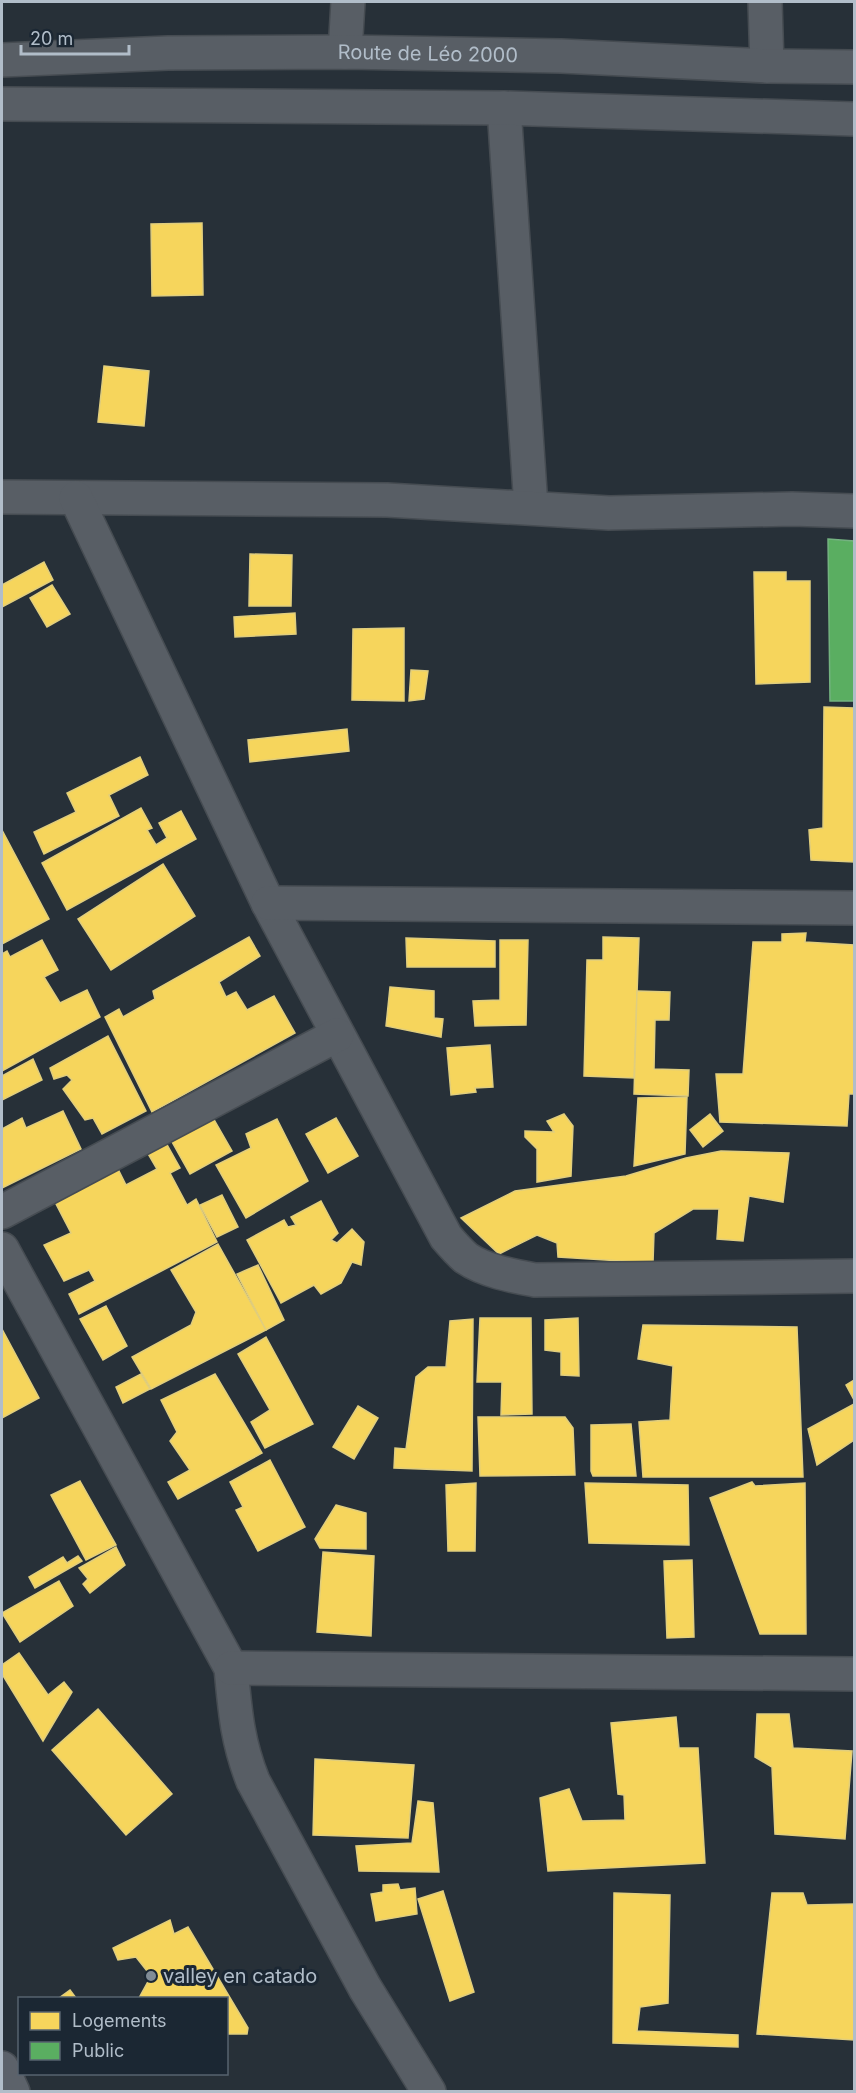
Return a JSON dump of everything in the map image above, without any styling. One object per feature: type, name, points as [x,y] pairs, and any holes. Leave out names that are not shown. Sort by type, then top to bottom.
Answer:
[{"type":"main road","points":[[2,2068],[13,2091]]},
{"type":"street","points":[[345,52],[348,2]]},
{"type":"street","points":[[765,2],[767,66]]},
{"type":"street","name":"Route de Léo 2000","points":[[2,60],[179,53],[345,52],[561,56],[767,66],[855,67]]},
{"type":"street","points":[[2,104],[504,108],[855,119]]},
{"type":"street","points":[[504,108],[531,507]]},
{"type":"street","points":[[2,497],[387,500],[609,513],[792,509],[855,511]]},
{"type":"street","points":[[76,498],[268,903],[446,1237],[467,1258],[505,1273],[535,1280],[855,1276]]},
{"type":"street","points":[[268,903],[855,909]]},
{"type":"street","points":[[2,1212],[337,1035]]},
{"type":"street","points":[[2,1249],[231,1668],[240,1744],[253,1781],[360,1980],[429,2091]]},
{"type":"street","points":[[231,1668],[855,1674]]},
{"type":"building: Logements","points":[[202,223],[203,295],[152,296],[151,224]]},
{"type":"building: Logements","points":[[104,366],[149,371],[144,426],[98,422]]},
{"type":"building: Logements","points":[[250,554],[292,555],[291,606],[249,606]]},
{"type":"building: Logements","points":[[44,562],[53,580],[2,607],[2,585]]},
{"type":"building: Logements","points":[[754,572],[786,572],[786,581],[810,581],[810,682],[756,684]]},
{"type":"building: Logements","points":[[52,585],[70,614],[47,627],[30,598]]},
{"type":"building: Logements","points":[[295,613],[296,634],[235,637],[234,617]]},
{"type":"building: Logements","points":[[404,628],[404,701],[352,700],[353,629]]},
{"type":"building: Logements","points":[[411,670],[428,671],[424,699],[409,701]]},
{"type":"building: Logements","points":[[824,707],[854,708],[854,862],[811,860],[809,830],[823,828]]},
{"type":"building: Logements","points":[[347,729],[349,751],[250,762],[248,740]]},
{"type":"building: Logements","points":[[140,757],[148,775],[109,795],[119,816],[44,854],[34,832],[76,812],[67,793]]},
{"type":"building: Logements","points":[[141,808],[152,828],[147,830],[156,845],[167,838],[159,823],[181,811],[196,839],[67,910],[42,863]]},
{"type":"building: Logements","points":[[2,830],[49,919],[2,944]]},
{"type":"building: Logements","points":[[163,864],[195,916],[111,970],[78,919]]},
{"type":"building: Logements","points":[[806,933],[805,942],[854,945],[854,1094],[849,1094],[847,1126],[720,1122],[716,1074],[743,1074],[753,942],[782,942],[782,934]]},
{"type":"building: Logements","points":[[249,937],[260,956],[219,982],[226,997],[236,992],[247,1010],[274,996],[295,1033],[152,1112],[105,1017],[119,1009],[123,1017],[155,999],[153,991]]},
{"type":"building: Logements","points":[[603,937],[639,938],[634,1078],[584,1076],[587,960],[603,960]]},
{"type":"building: Logements","points":[[406,938],[495,941],[495,967],[407,967]]},
{"type":"building: Logements","points":[[42,940],[58,970],[44,977],[60,1003],[87,990],[100,1017],[2,1071],[2,954],[7,951],[10,957]]},
{"type":"building: Logements","points":[[500,940],[528,940],[526,1025],[475,1026],[473,1001],[500,1000]]},
{"type":"building: Logements","points":[[390,987],[434,991],[434,1018],[443,1019],[441,1037],[386,1026]]},
{"type":"building: Logements","points":[[637,991],[670,992],[669,1020],[655,1020],[654,1069],[689,1070],[688,1096],[634,1094]]},
{"type":"building: Logements","points":[[108,1036],[146,1111],[102,1134],[93,1118],[85,1120],[63,1089],[72,1080],[67,1075],[54,1079],[50,1068]]},
{"type":"building: Logements","points":[[490,1045],[493,1087],[475,1088],[476,1092],[451,1095],[447,1048]]},
{"type":"building: Logements","points":[[33,1059],[42,1080],[2,1100],[2,1076]]},
{"type":"building: Logements","points":[[687,1097],[685,1154],[634,1166],[638,1098]]},
{"type":"building: Logements","points":[[63,1111],[81,1149],[2,1188],[2,1129],[22,1118],[26,1128]]},
{"type":"building: Logements","points":[[564,1114],[573,1126],[571,1176],[537,1182],[537,1149],[525,1137],[525,1131],[554,1132],[547,1121]]},
{"type":"building: Logements","points":[[710,1114],[723,1131],[703,1147],[690,1130]]},
{"type":"building: Logements","points":[[212,1116],[232,1151],[190,1174],[171,1140]]},
{"type":"building: Logements","points":[[336,1118],[358,1156],[328,1173],[306,1134]]},
{"type":"building: Logements","points":[[277,1119],[308,1181],[246,1218],[216,1165],[251,1148],[246,1134]]},
{"type":"building: Logements","points":[[165,1141],[180,1168],[170,1173],[187,1205],[196,1199],[217,1242],[79,1314],[69,1294],[95,1281],[89,1270],[64,1281],[44,1245],[71,1233],[55,1202],[117,1167],[126,1185],[157,1169],[147,1152]]},
{"type":"building: Logements","points":[[721,1151],[789,1153],[783,1202],[749,1196],[743,1241],[717,1239],[719,1209],[693,1209],[654,1233],[653,1263],[558,1257],[557,1243],[537,1235],[499,1254],[461,1218],[515,1191],[626,1176],[686,1158]]},
{"type":"building: Logements","points":[[222,1195],[238,1227],[217,1237],[200,1205]]},
{"type":"building: Logements","points":[[321,1201],[338,1233],[331,1240],[337,1243],[352,1229],[364,1242],[361,1265],[352,1262],[341,1283],[321,1294],[314,1285],[281,1303],[247,1240],[284,1220],[288,1227],[296,1225],[291,1217]]},
{"type":"building: Logements","points":[[218,1244],[266,1330],[151,1389],[132,1357],[191,1325],[196,1312],[171,1270]]},
{"type":"building: Logements","points":[[258,1265],[284,1320],[266,1330],[237,1274]]},
{"type":"building: Logements","points":[[106,1306],[127,1346],[103,1360],[80,1319]]},
{"type":"building: Logements","points":[[480,1318],[531,1318],[532,1414],[501,1415],[502,1382],[477,1382]]},
{"type":"building: Logements","points":[[578,1318],[579,1376],[561,1375],[561,1352],[545,1350],[545,1320]]},
{"type":"building: Logements","points":[[473,1319],[472,1471],[394,1468],[395,1448],[406,1449],[416,1377],[428,1367],[446,1367],[450,1321]]},
{"type":"building: Logements","points":[[643,1325],[797,1327],[803,1477],[643,1477],[639,1422],[670,1420],[673,1366],[638,1359]]},
{"type":"building: Logements","points":[[2,1329],[39,1398],[2,1418]]},
{"type":"building: Logements","points":[[266,1337],[313,1424],[265,1448],[251,1422],[270,1410],[238,1354]]},
{"type":"building: Logements","points":[[141,1374],[150,1389],[123,1403],[116,1387]]},
{"type":"building: Logements","points":[[215,1374],[262,1453],[178,1499],[168,1482],[190,1470],[170,1441],[177,1432],[161,1400]]},
{"type":"building: Logements","points":[[854,1380],[854,1400],[846,1385]]},
{"type":"building: Logements","points":[[854,1404],[854,1440],[817,1465],[808,1429]]},
{"type":"building: Logements","points":[[358,1406],[378,1418],[354,1459],[333,1447]]},
{"type":"building: Logements","points":[[478,1417],[565,1417],[573,1428],[575,1475],[480,1476]]},
{"type":"building: Logements","points":[[631,1424],[636,1476],[593,1476],[591,1471],[591,1425]]},
{"type":"building: Logements","points":[[270,1460],[305,1527],[258,1551],[236,1510],[243,1507],[230,1482]]},
{"type":"building: Logements","points":[[80,1481],[116,1545],[86,1560],[51,1495]]},
{"type":"building: Logements","points":[[752,1482],[755,1486],[805,1483],[806,1634],[760,1634],[710,1498]]},
{"type":"building: Logements","points":[[476,1483],[475,1551],[448,1551],[446,1485]]},
{"type":"building: Logements","points":[[585,1483],[688,1485],[689,1545],[589,1543]]},
{"type":"building: Logements","points":[[336,1505],[366,1513],[366,1549],[320,1548],[315,1539]]},
{"type":"building: Logements","points":[[116,1547],[125,1565],[90,1593],[83,1584],[88,1579],[79,1568]]},
{"type":"building: Logements","points":[[323,1552],[374,1556],[371,1636],[317,1632]]},
{"type":"building: Logements","points":[[78,1556],[82,1561],[35,1588],[29,1577],[63,1557],[67,1563]]},
{"type":"building: Logements","points":[[692,1560],[694,1637],[667,1638],[664,1561]]},
{"type":"building: Logements","points":[[59,1581],[73,1606],[20,1642],[2,1613]]},
{"type":"building: Logements","points":[[19,1653],[48,1695],[64,1682],[72,1692],[43,1741],[2,1674],[2,1665]]},
{"type":"building: Logements","points":[[98,1709],[172,1794],[126,1835],[52,1750]]},
{"type":"building: Logements","points":[[757,1714],[789,1714],[793,1748],[852,1751],[845,1839],[775,1834],[772,1767],[755,1757]]},
{"type":"building: Logements","points":[[676,1717],[679,1748],[698,1748],[705,1863],[548,1871],[540,1798],[569,1789],[582,1821],[625,1820],[624,1795],[618,1794],[611,1723]]},
{"type":"building: Logements","points":[[315,1759],[414,1765],[408,1838],[313,1835]]},
{"type":"building: Logements","points":[[418,1801],[433,1803],[439,1872],[359,1871],[356,1846],[412,1843]]},
{"type":"building: Logements","points":[[398,1884],[400,1890],[415,1888],[417,1914],[376,1921],[371,1894],[383,1892],[383,1885]]},
{"type":"building: Logements","points":[[443,1891],[474,1992],[450,2001],[418,1899]]},
{"type":"building: Logements","points":[[614,1893],[670,1895],[668,2003],[640,2007],[637,2031],[738,2035],[738,2047],[613,2043]]},
{"type":"building: Logements","points":[[772,1893],[803,1893],[807,1905],[854,1904],[854,2040],[757,2034]]},
{"type":"building: Logements","points":[[170,1920],[174,1934],[188,1927],[248,2028],[247,2034],[228,2034],[228,1997],[140,1997],[151,1976],[136,1957],[118,1960],[113,1948]]},
{"type":"building: Logements","points":[[70,1990],[75,1997],[60,1997]]},
{"type":"building: Public","points":[[828,539],[854,541],[854,701],[830,701]]},
{"type":"place","name":"valley en catado","points":[[151,1976]]}]
